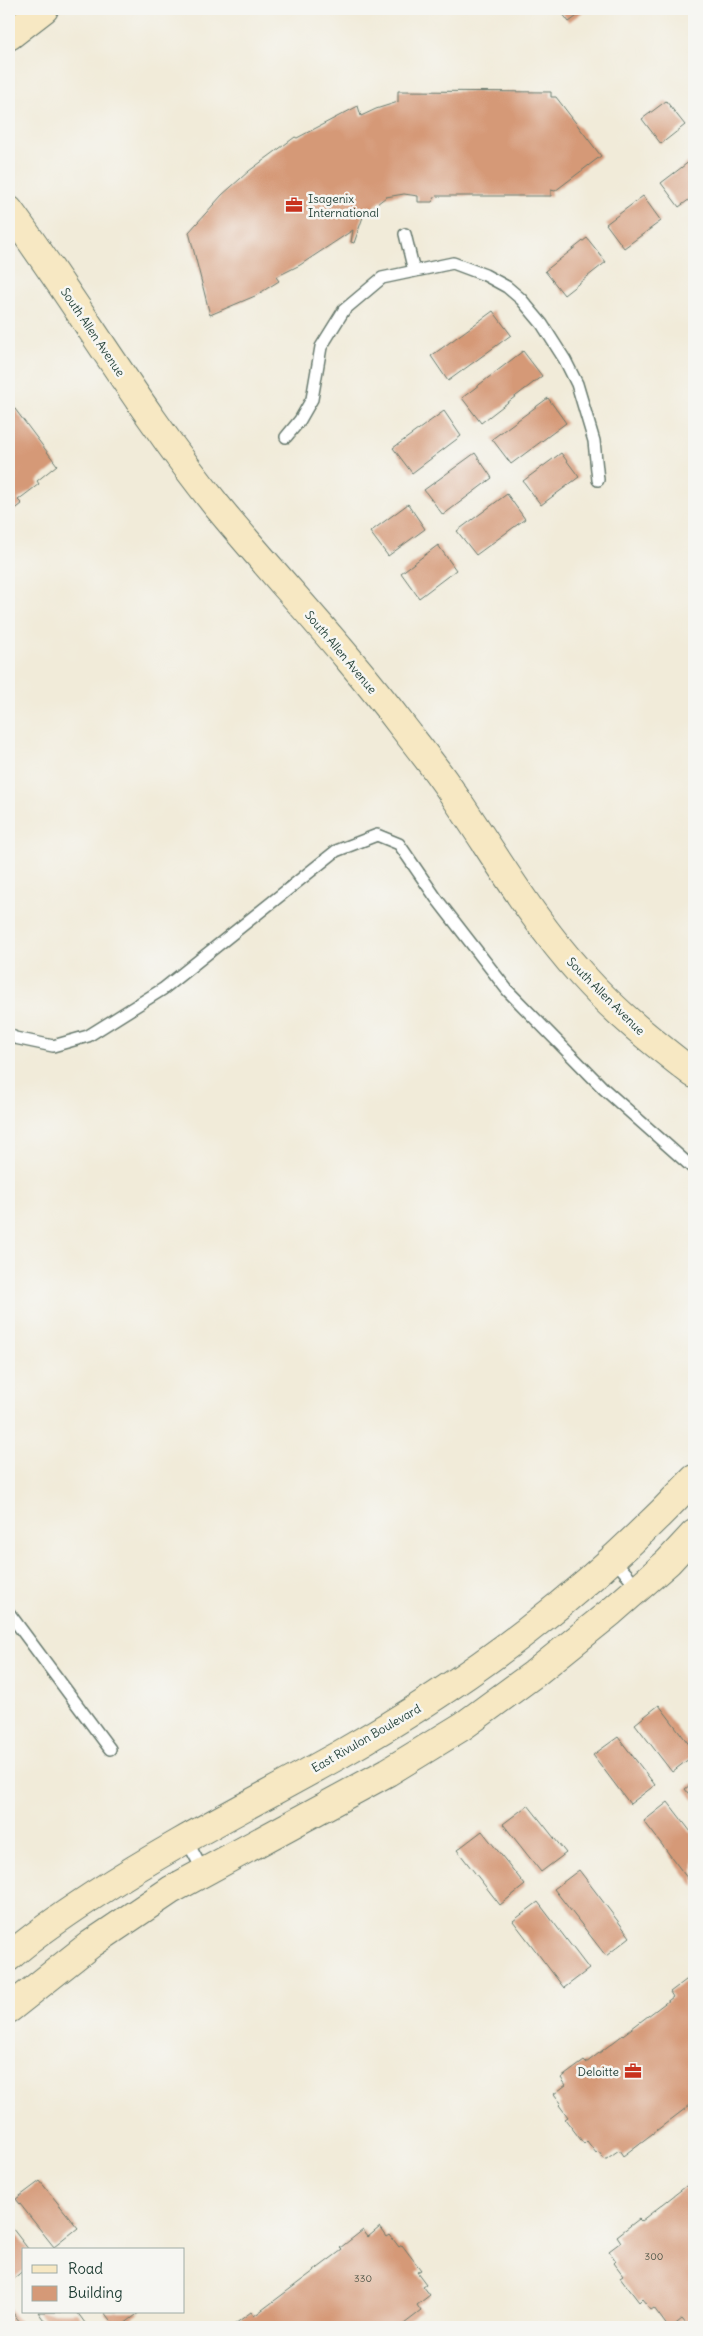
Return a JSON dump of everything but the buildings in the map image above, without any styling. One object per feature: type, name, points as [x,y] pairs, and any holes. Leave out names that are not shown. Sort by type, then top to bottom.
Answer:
[{"type":"street","points":[[9,36],[44,9]]},
{"type":"street","name":"South Allen Avenue","points":[[9,210],[179,456],[218,507],[325,631],[452,791],[541,925],[581,975],[631,1025],[694,1074]]},
{"type":"street","name":"East Rivulon Boulevard","points":[[9,1957],[68,1912],[131,1871],[339,1755],[435,1696],[516,1641],[614,1560],[694,1479]]},
{"type":"street","points":[[9,2009],[91,1944],[171,1890],[388,1772],[463,1726],[534,1674],[638,1588],[668,1562],[694,1534]]},
{"type":"lane","points":[[404,234],[414,271]]},
{"type":"lane","points":[[286,437],[300,420],[312,399],[321,347],[344,310],[382,278],[452,263],[485,275],[507,287],[521,299],[542,324],[565,360],[577,384],[594,441],[598,480]]},
{"type":"lane","points":[[9,1034],[15,1038],[53,1046],[88,1036],[163,989],[336,851],[377,835],[399,844],[436,898],[508,991],[604,1089],[694,1169]]},
{"type":"lane","points":[[614,1560],[638,1588]]},
{"type":"lane","points":[[9,1613],[110,1749]]},
{"type":"lane","points":[[186,1839],[203,1871]]},
{"type":"place","name":"Isagenix International","points":[[294,205]]},
{"type":"place","name":"Deloitte","points":[[633,2071]]}]
